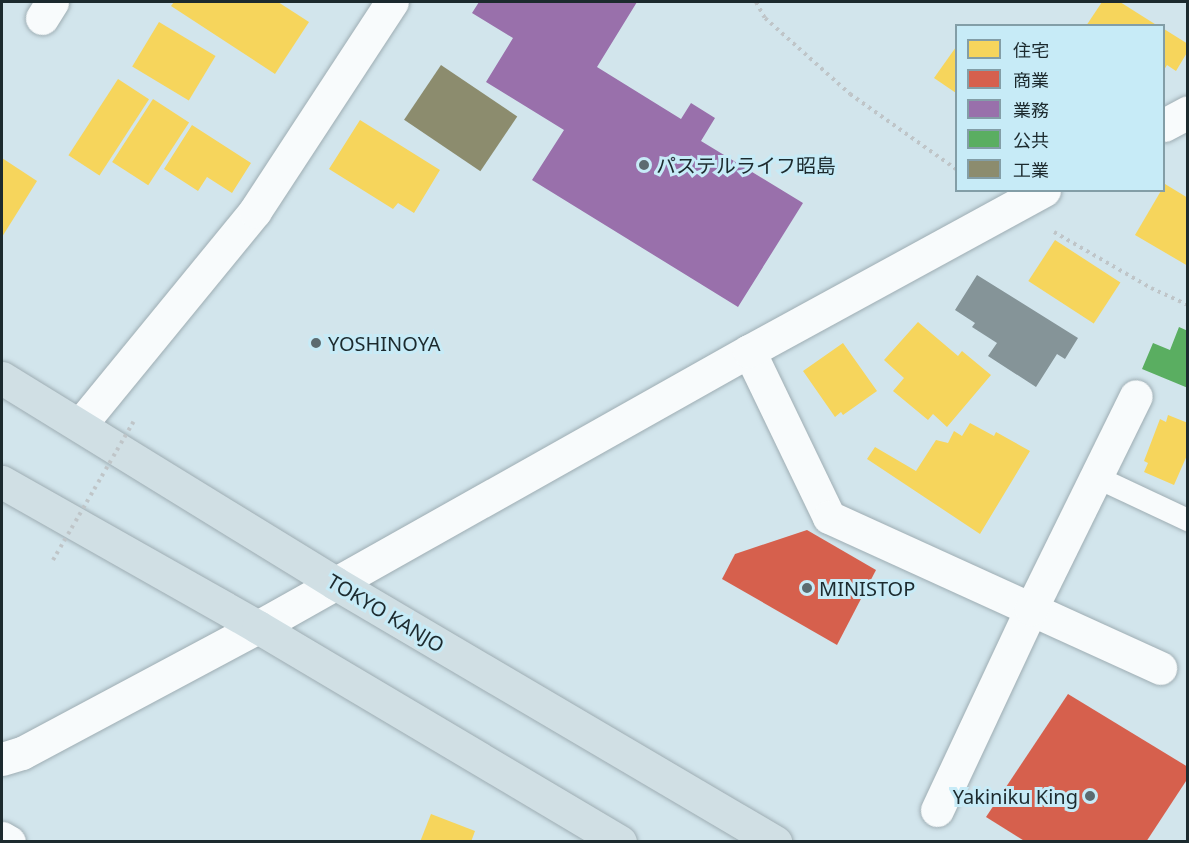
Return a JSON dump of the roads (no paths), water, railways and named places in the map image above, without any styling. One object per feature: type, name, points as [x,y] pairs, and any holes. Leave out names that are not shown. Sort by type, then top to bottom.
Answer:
[{"type":"highway","name":"TOKYO KANJO","points":[[2,378],[334,583],[776,842]]},
{"type":"highway","points":[[4,489],[258,627],[620,842]]},
{"type":"street","points":[[80,425],[255,211],[392,2]]},
{"type":"street","points":[[1165,124],[1188,112]]},
{"type":"street","points":[[2,759],[22,753],[258,627],[749,351],[1040,192]]},
{"type":"street","points":[[749,351],[829,517],[1160,668]]},
{"type":"street","points":[[937,810],[1031,609],[1136,396]]},
{"type":"street","points":[[2,838],[9,842]]},
{"type":"lane","points":[[1096,477],[1188,520]]},
{"type":"place","name":"パステルライフ昭島","points":[[644,165]]},
{"type":"place","name":"YOSHINOYA","points":[[316,343]]},
{"type":"place","name":"MINISTOP","points":[[807,588]]},
{"type":"place","name":"Yakiniku King","points":[[1090,796]]}]
